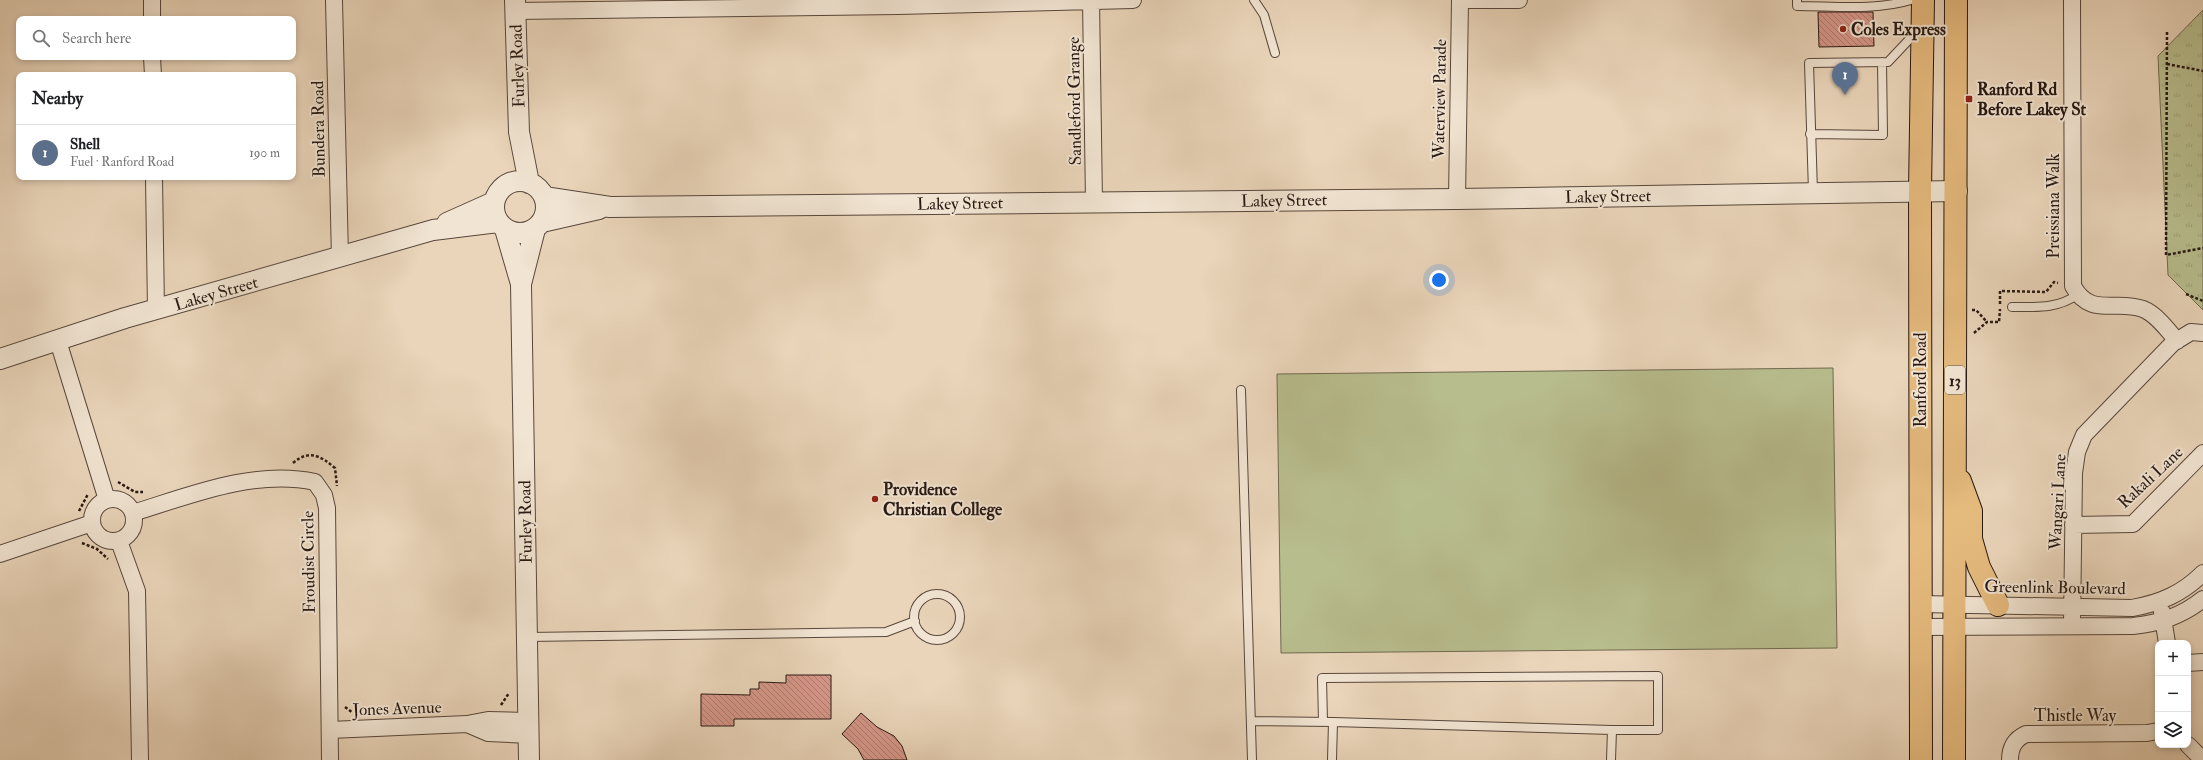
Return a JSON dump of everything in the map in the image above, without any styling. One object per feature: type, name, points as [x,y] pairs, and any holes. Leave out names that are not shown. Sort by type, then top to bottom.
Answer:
[{"type":"main road","name":"Ranford Road","points":[[1921,760],[1920,190],[1923,0]]},
{"type":"main road","name":"Ranford Road","points":[[1954,760],[1957,191],[1956,0]]},
{"type":"main road","points":[[1955,467],[1971,511],[1971,539],[1979,567],[1998,605]]},
{"type":"street","points":[[152,0],[152,16]]},
{"type":"street","name":"Bundera Road","points":[[334,0],[340,258]]},
{"type":"street","name":"Sandleford Grange","points":[[1091,0],[1094,202]]},
{"type":"street","points":[[515,6],[1133,0]]},
{"type":"street","points":[[1460,0],[1519,0]]},
{"type":"street","name":"Waterview Parade","points":[[1457,199],[1460,0]]},
{"type":"street","name":"Preissiana Walk","points":[[2072,0],[2072,278],[2073,286],[2077,295]]},
{"type":"street","name":"Furley Road","points":[[515,6],[519,132],[529,183]]},
{"type":"street","points":[[152,60],[153,72]]},
{"type":"street","name":"Furley Road","points":[[506,185],[519,132]]},
{"type":"street","points":[[154,180],[156,310]]},
{"type":"street","points":[[502,226],[495,216],[494,202],[496,195],[506,185],[514,182],[529,183],[544,197],[546,205],[539,225]]},
{"type":"street","name":"Lakey Street","points":[[544,197],[610,207],[1457,199],[1920,190],[1957,191]]},
{"type":"street","name":"Lakey Street","points":[[0,359],[156,310],[433,230],[494,202]]},
{"type":"street","name":"Lakey Street","points":[[433,230],[502,226],[520,234],[539,225],[610,207]]},
{"type":"street","name":"Furley Road","points":[[529,760],[522,284],[539,225]]},
{"type":"street","name":"Furley Road","points":[[502,226],[522,284]]},
{"type":"street","points":[[2077,295],[2088,303],[2101,306],[2130,306],[2143,309],[2155,317],[2177,341]]},
{"type":"street","name":"Wangari Lane","points":[[2072,625],[2074,473],[2077,452],[2084,434],[2177,341],[2197,333]]},
{"type":"street","points":[[58,341],[107,500]]},
{"type":"street","name":"Rakali Lane","points":[[2073,525],[2133,524],[2203,453]]},
{"type":"street","name":"Froudist Circle","points":[[133,513],[213,488],[255,480],[294,477],[315,482],[324,495],[327,508],[330,760]]},
{"type":"street","points":[[107,500],[120,500],[130,507],[133,513],[134,527],[125,538],[119,541],[104,540],[98,536],[92,523],[94,511],[97,506],[107,500]]},
{"type":"street","points":[[0,554],[92,523]]},
{"type":"street","points":[[119,541],[137,591],[140,760]]},
{"type":"street","name":"Greenlink Boulevard","points":[[1920,604],[2132,608],[2159,602],[2183,591],[2203,573]]},
{"type":"street","points":[[1920,626],[2132,626],[2164,621],[2187,611],[2203,599]]},
{"type":"street","points":[[2159,602],[2167,640]]},
{"type":"street","points":[[2191,663],[2203,662]]},
{"type":"street","name":"Jones Avenue","points":[[330,730],[466,724],[488,733],[528,728]]},
{"type":"street","name":"Thistle Way","points":[[2010,760],[2013,745],[2019,737],[2026,734],[2147,733],[2155,732]]},
{"type":"street","points":[[2191,748],[2203,760]]},
{"type":"lane","points":[[1254,0],[1264,15],[1275,53]]},
{"type":"lane","points":[[1797,0],[1797,6],[1873,3],[1898,4],[1911,0]]},
{"type":"lane","points":[[1813,192],[1810,134],[1809,63],[1888,62],[1923,25]]},
{"type":"lane","points":[[1810,134],[1882,135],[1882,62]]},
{"type":"lane","points":[[2012,307],[2049,307],[2070,300],[2077,295]]},
{"type":"lane","points":[[1241,390],[1252,760]]},
{"type":"lane","points":[[934,595],[949,598],[955,603],[960,617],[956,631],[943,640],[928,638],[918,628],[915,621],[917,607],[927,597],[934,595]]},
{"type":"lane","points":[[527,637],[886,632],[915,621]]},
{"type":"lane","points":[[1251,721],[1658,730],[1658,676],[1322,678],[1323,722]]},
{"type":"lane","points":[[1333,722],[1332,760],[1336,760]]},
{"type":"lane","points":[[1611,760],[1612,730]]},
{"type":"path","points":[[2167,32],[2166,255],[2203,248]]},
{"type":"path","points":[[2167,64],[2203,71]]},
{"type":"path","points":[[2186,294],[2203,301]]},
{"type":"path","points":[[1970,310],[1976,310],[1986,322]]},
{"type":"path","points":[[74,515],[89,493],[88,488]]},
{"type":"path","points":[[61,534],[63,546],[80,543],[97,549],[111,565]]},
{"type":"green space","points":[[2203,10],[2203,310],[2168,275],[2158,56]]},
{"type":"green space","points":[[1833,368],[1837,648],[1281,653],[1277,374]]},
{"type":"building","points":[[1818,12],[1873,12],[1874,46],[1819,47]]},
{"type":"building","points":[[786,675],[831,675],[831,719],[734,719],[734,726],[701,726],[701,694],[750,695],[750,689],[759,689],[759,682],[786,683]]},
{"type":"building","points":[[861,713],[877,727],[894,736],[902,746],[907,760],[864,760],[858,749],[842,734]]},
{"type":"place","name":"Coles Express","points":[[1843,29]]},
{"type":"place","name":"Shell","points":[[1845,95]]},
{"type":"place","name":"Ranford Rd Before Lakey St","points":[[1969,99]]},
{"type":"place","name":"Providence Christian College","points":[[875,499]]}]
